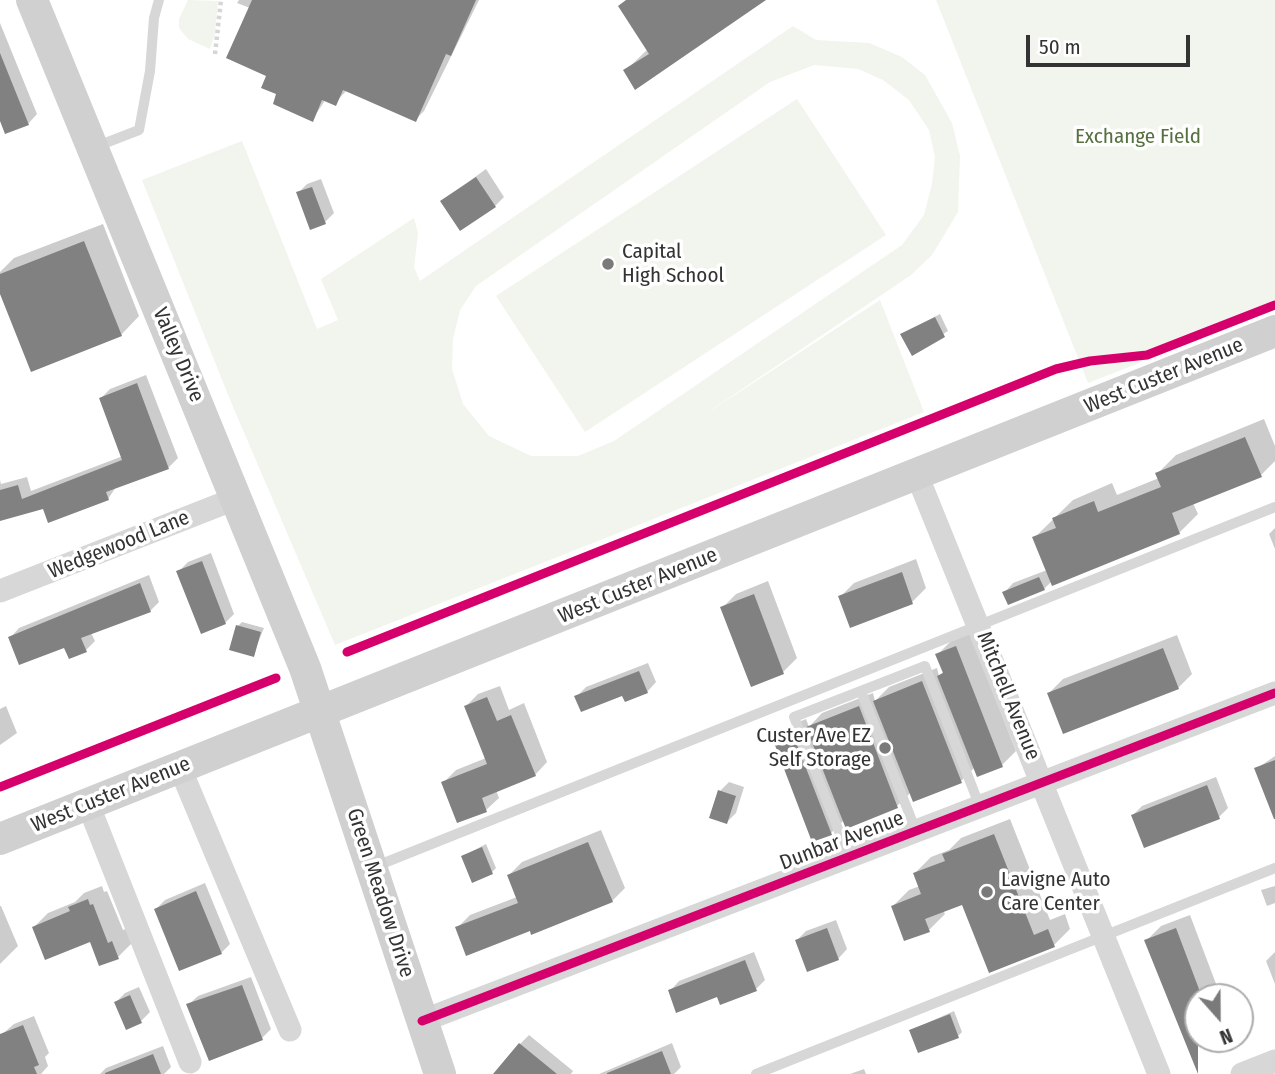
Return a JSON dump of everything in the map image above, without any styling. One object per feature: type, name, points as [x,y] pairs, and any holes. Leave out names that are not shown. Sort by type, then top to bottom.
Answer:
[{"type":"main road","name":"Valley Drive","points":[[32,0],[237,498],[321,712]]},
{"type":"main road","name":"West Custer Avenue","points":[[0,839],[1275,331]]},
{"type":"main road","name":"Green Meadow Drive","points":[[321,712],[440,1074]]},
{"type":"street","name":"Mitchell Avenue","points":[[917,475],[1159,1074]]},
{"type":"street","name":"Wedgewood Lane","points":[[0,591],[237,498]]},
{"type":"street","name":"Dunbar Avenue","points":[[422,1021],[1275,693]]},
{"type":"street","points":[[180,768],[290,1030]]},
{"type":"street","points":[[88,804],[190,1062]]},
{"type":"street","points":[[1241,1074],[1275,1061]]},
{"type":"lane","points":[[92,148],[139,130],[150,71],[154,18],[159,0]]},
{"type":"lane","points":[[371,868],[1275,507]]},
{"type":"lane","points":[[849,857],[794,717],[925,666],[980,807]]},
{"type":"lane","points":[[861,691],[915,831]]},
{"type":"lane","points":[[756,1074],[1275,867]]},
{"type":"path","points":[[215,54],[221,0]]},
{"type":"green space","points":[[188,0],[218,1],[215,34],[210,49],[188,39],[179,28],[179,19]]},
{"type":"green space","name":"Exchange Field","points":[[936,0],[1275,0],[1275,310],[1088,383]]},
{"type":"green space","points":[[793,26],[816,40],[869,43],[902,57],[925,75],[952,123],[960,156],[958,212],[932,255],[911,275],[698,419],[880,300],[924,412],[335,645],[231,402],[142,180],[242,141],[317,329],[338,320],[321,279],[414,218],[418,233],[414,267],[420,281]],"holes":[[[814,65],[858,69],[883,80],[909,100],[929,130],[935,157],[932,184],[924,215],[902,245],[614,441],[578,456],[531,456],[489,436],[463,404],[452,369],[453,339],[460,310],[476,286],[770,82]]]},
{"type":"green space","points":[[797,99],[886,235],[585,432],[496,296]]},
{"type":"building","points":[[252,0],[476,0],[451,56],[446,54],[416,122],[343,90],[336,106],[322,100],[313,122],[273,104],[276,94],[261,88],[266,76],[226,58]]},
{"type":"building","points":[[626,0],[766,0],[635,90],[623,70],[649,54],[618,6]]},
{"type":"building","points":[[0,53],[29,125],[5,134],[0,121]]},
{"type":"building","points":[[476,177],[496,207],[460,231],[440,201]]},
{"type":"building","points":[[312,187],[326,224],[310,230],[296,192]]},
{"type":"building","points":[[84,241],[122,336],[31,372],[0,294],[0,274]]},
{"type":"building","points":[[935,317],[945,337],[912,356],[900,334]]},
{"type":"building","points":[[137,383],[169,469],[106,492],[109,500],[48,523],[43,509],[0,521],[0,490],[18,485],[22,499],[122,460],[99,398]]},
{"type":"building","points":[[1245,437],[1262,477],[1172,513],[1180,534],[1052,586],[1032,537],[1056,528],[1052,518],[1094,501],[1098,512],[1161,487],[1155,473]]},
{"type":"building","points":[[202,561],[226,624],[201,634],[176,571]]},
{"type":"building","points":[[902,572],[913,604],[850,628],[838,596]]},
{"type":"building","points":[[1039,577],[1045,590],[1008,605],[1002,592]]},
{"type":"building","points":[[140,583],[151,612],[81,638],[87,652],[69,659],[64,648],[19,665],[8,637]]},
{"type":"building","points":[[754,594],[784,674],[751,687],[720,607]]},
{"type":"building","points":[[236,625],[261,632],[254,657],[229,650]]},
{"type":"building","points":[[956,646],[1003,767],[977,777],[937,676],[943,673],[935,654]]},
{"type":"building","points":[[1163,648],[1179,689],[1063,734],[1047,693]]},
{"type":"building","points":[[639,671],[648,693],[625,702],[622,696],[581,712],[574,696]]},
{"type":"building","points":[[922,681],[962,783],[913,802],[873,701]]},
{"type":"building","points":[[487,697],[497,721],[511,715],[536,776],[482,798],[487,812],[457,823],[441,782],[487,764],[464,706]]},
{"type":"building","points":[[859,706],[898,808],[846,829],[806,727]]},
{"type":"building","points":[[792,732],[832,835],[812,842],[773,740]]},
{"type":"building","points":[[1275,760],[1275,819],[1274,819],[1254,768]]},
{"type":"building","points":[[1207,785],[1220,819],[1144,848],[1131,815]]},
{"type":"building","points":[[718,790],[736,796],[727,824],[709,818]]},
{"type":"building","name":"Lavigne Auto Care Center","points":[[994,834],[1034,935],[1048,929],[1055,947],[989,973],[962,905],[925,919],[930,932],[904,941],[891,906],[921,894],[913,873],[945,861],[942,854]]},
{"type":"building","points":[[588,842],[613,902],[531,935],[530,931],[466,956],[455,927],[518,903],[507,875]]},
{"type":"building","points":[[482,847],[493,874],[472,883],[461,856]]},
{"type":"building","points":[[196,891],[222,954],[179,971],[154,909]]},
{"type":"building","points":[[88,899],[90,905],[93,904],[108,943],[112,941],[119,959],[99,966],[90,942],[45,960],[32,927],[70,911],[68,907]]},
{"type":"building","points":[[827,928],[839,960],[807,972],[795,940]]},
{"type":"building","points":[[1176,928],[1197,983],[1184,983],[1184,1039],[1144,940]]},
{"type":"building","points":[[745,960],[757,991],[720,1005],[717,997],[676,1013],[668,990]]},
{"type":"building","points":[[242,985],[263,1040],[209,1061],[186,1004]]},
{"type":"building","points":[[130,995],[142,1023],[126,1030],[114,1002]]},
{"type":"building","points":[[950,1014],[959,1038],[918,1053],[909,1030]]},
{"type":"building","points":[[23,1025],[39,1065],[34,1067],[37,1074],[0,1074],[0,1034]]},
{"type":"building","points":[[519,1043],[557,1074],[493,1074]]},
{"type":"building","points":[[662,1051],[671,1074],[607,1074],[607,1073]]},
{"type":"building","points":[[1190,1053],[1198,1053],[1198,1074]]},
{"type":"building","points":[[153,1054],[161,1074],[105,1074],[105,1073]]},
{"type":"cycle path","points":[[347,652],[1056,369],[1090,361],[1147,355],[1275,305]]},
{"type":"cycle path","points":[[0,787],[276,678]]},
{"type":"cycle path","points":[[422,1021],[1275,693]]},
{"type":"place","name":"Capital High School","points":[[608,264]]},
{"type":"place","name":"Custer Ave EZ Self Storage","points":[[885,748]]},
{"type":"place","name":"Lavigne Auto Care Center","points":[[987,892]]}]
